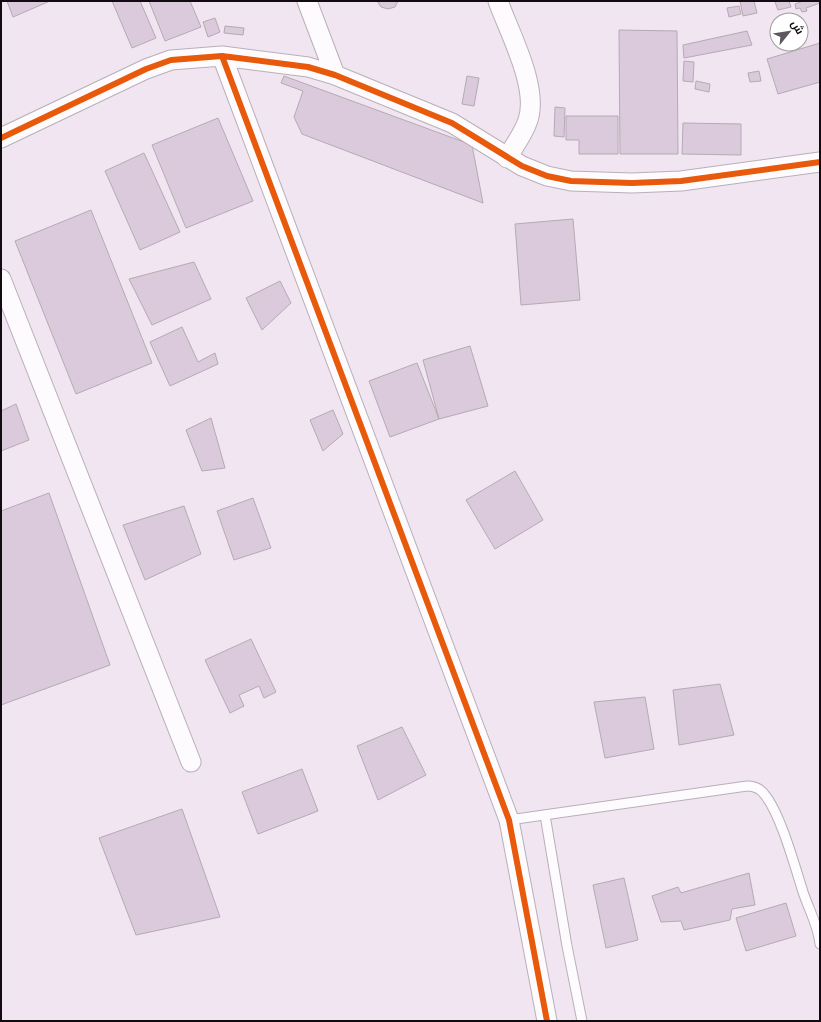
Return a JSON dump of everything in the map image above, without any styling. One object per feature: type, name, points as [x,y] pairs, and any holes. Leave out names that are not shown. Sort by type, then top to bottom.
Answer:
[{"type":"street","points":[[307,1],[335,75]]},
{"type":"street","points":[[498,1],[523,66],[530,106],[528,120],[506,158]]},
{"type":"street","points":[[222,56],[508,820],[547,1021]]},
{"type":"street","points":[[1,138],[146,69],[171,60],[222,56],[308,67],[335,75],[452,123],[506,158],[547,176],[571,181],[632,183],[681,181],[820,162]]},
{"type":"street","points":[[1,280],[191,762]]},
{"type":"lane","points":[[508,820],[747,786],[756,788],[766,796],[778,821],[817,926],[820,944]]},
{"type":"lane","points":[[545,815],[566,946],[582,1021]]},
{"type":"building","points":[[7,1],[50,1],[13,17]]},
{"type":"building","points":[[112,1],[140,1],[156,38],[132,48]]},
{"type":"building","points":[[149,1],[190,1],[201,27],[165,41]]},
{"type":"building","points":[[377,1],[398,1],[395,7],[388,9],[381,7]]},
{"type":"building","points":[[740,1],[754,1],[757,13],[743,16]]},
{"type":"building","points":[[789,1],[791,7],[778,10],[775,2]]},
{"type":"building","points":[[803,1],[820,1],[820,3],[806,8],[807,11],[802,12],[800,8],[796,9],[795,4]]},
{"type":"building","points":[[739,6],[741,14],[729,17],[727,8]]},
{"type":"building","points":[[215,18],[220,32],[208,37],[203,22]]},
{"type":"building","points":[[225,26],[244,28],[243,35],[224,33]]},
{"type":"building","points":[[619,30],[677,31],[678,154],[620,154]]},
{"type":"building","points":[[747,31],[752,45],[684,58],[683,45]]},
{"type":"building","points":[[820,43],[820,82],[778,94],[767,59],[790,52],[809,52],[809,46]]},
{"type":"building","points":[[684,61],[694,62],[693,82],[683,81]]},
{"type":"building","points":[[759,71],[761,81],[750,82],[748,73]]},
{"type":"building","points":[[284,76],[472,145],[483,203],[302,134],[294,117],[303,91],[281,83]]},
{"type":"building","points":[[467,76],[479,78],[474,106],[462,104]]},
{"type":"building","points":[[696,81],[710,84],[709,92],[695,89]]},
{"type":"building","points":[[555,107],[565,108],[564,137],[554,136]]},
{"type":"building","points":[[566,116],[618,116],[618,154],[579,154],[579,140],[566,140]]},
{"type":"building","points":[[218,118],[253,201],[186,228],[152,145]]},
{"type":"building","points":[[683,123],[741,124],[741,155],[682,154]]},
{"type":"building","points":[[144,153],[180,232],[140,250],[105,171]]},
{"type":"building","points":[[91,210],[152,363],[76,394],[15,241]]},
{"type":"building","points":[[573,219],[580,300],[521,305],[515,224]]},
{"type":"building","points":[[194,262],[211,299],[152,325],[129,279]]},
{"type":"building","points":[[280,281],[291,303],[262,330],[246,298]]},
{"type":"building","points":[[182,327],[198,362],[215,353],[218,364],[170,386],[150,342]]},
{"type":"building","points":[[470,346],[488,406],[439,419],[423,360]]},
{"type":"building","points":[[417,363],[439,419],[390,437],[369,381]]},
{"type":"building","points":[[16,404],[29,440],[1,451],[1,411]]},
{"type":"building","points":[[333,410],[343,434],[323,451],[310,420]]},
{"type":"building","points":[[211,418],[225,468],[202,471],[186,430]]},
{"type":"building","points":[[515,471],[543,520],[495,549],[466,500]]},
{"type":"building","points":[[49,493],[110,665],[1,705],[1,511]]},
{"type":"building","points":[[253,498],[271,548],[234,560],[217,511]]},
{"type":"building","points":[[184,506],[201,554],[145,580],[123,525]]},
{"type":"building","points":[[251,639],[276,692],[264,698],[259,686],[239,695],[244,706],[230,713],[205,660]]},
{"type":"building","points":[[720,684],[734,735],[679,745],[673,690]]},
{"type":"building","points":[[645,697],[654,749],[605,758],[594,702]]},
{"type":"building","points":[[402,727],[426,775],[378,800],[357,746]]},
{"type":"building","points":[[302,769],[318,811],[258,834],[242,792]]},
{"type":"building","points":[[182,809],[220,917],[136,935],[99,838]]},
{"type":"building","points":[[749,873],[755,905],[732,909],[730,920],[684,930],[681,921],[661,922],[652,896],[678,887],[681,893]]},
{"type":"building","points":[[624,878],[638,940],[606,948],[593,885]]},
{"type":"building","points":[[786,903],[796,936],[746,951],[736,918]]},
{"type":"cycle path","points":[[222,56],[509,820],[547,1021]]},
{"type":"cycle path","points":[[1,138],[146,69],[171,60],[222,56],[308,67],[335,75],[452,123],[522,166],[547,176],[571,181],[632,183],[681,181],[820,162]]}]
